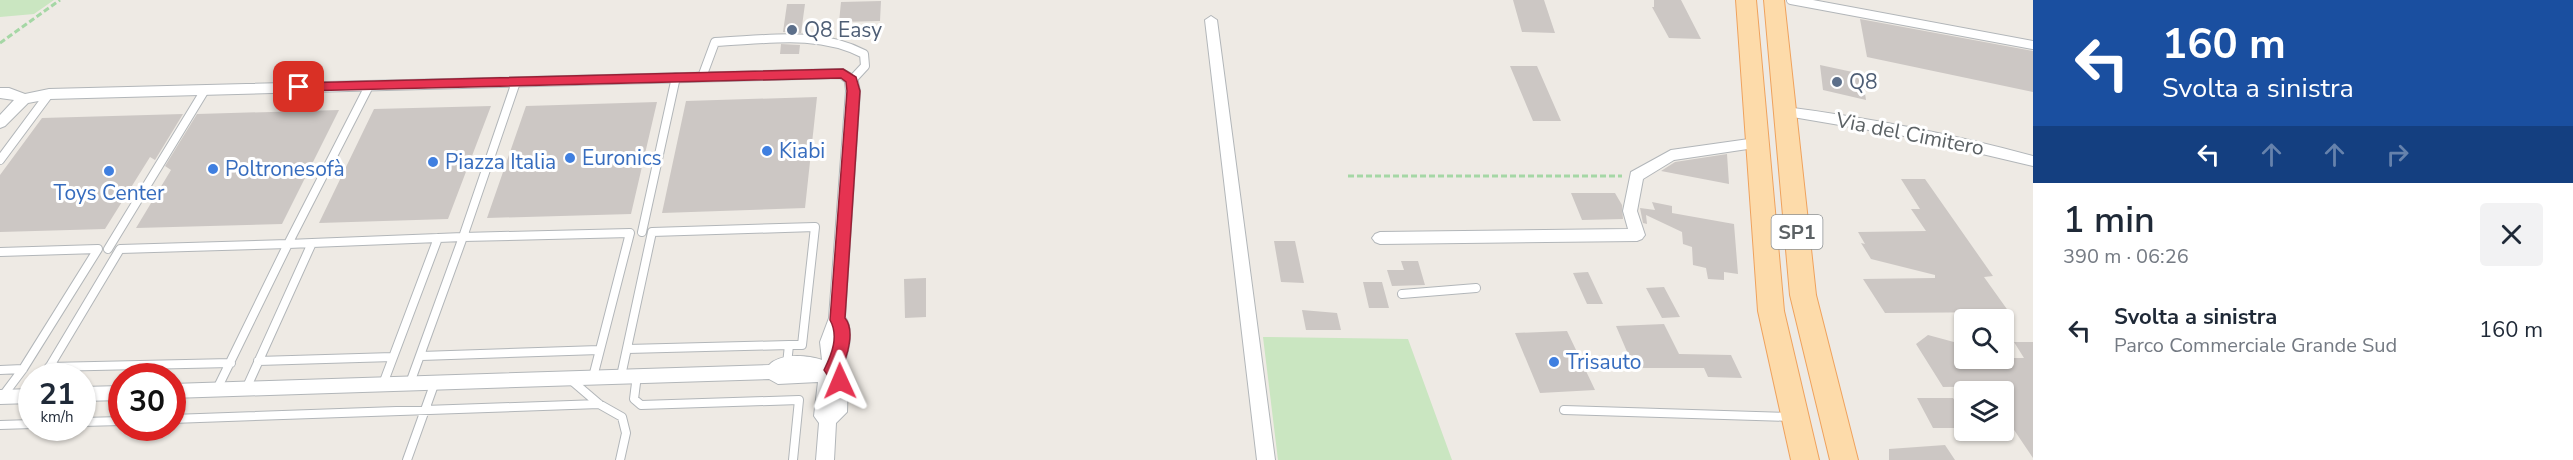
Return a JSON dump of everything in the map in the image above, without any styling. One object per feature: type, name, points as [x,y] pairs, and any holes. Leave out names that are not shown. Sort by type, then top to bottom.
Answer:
[{"type":"main road","name":"SP1","points":[[1746,0],[1771,311],[1805,460]]},
{"type":"main road","name":"SP1","points":[[1773,0],[1803,295],[1844,460]]},
{"type":"street","points":[[1211,20],[1266,460]]},
{"type":"street","points":[[0,93],[9,93],[24,99],[49,94],[843,74],[852,80],[854,91],[837,320],[842,325],[839,358],[826,383],[823,416],[828,420],[825,460]]},
{"type":"street","points":[[0,123],[24,99]]},
{"type":"street","name":"Via del Cimitero","points":[[1786,112],[1927,133],[2033,161]]},
{"type":"street","points":[[1380,238],[1637,236],[1630,211],[1636,176],[1671,155],[1756,143]]},
{"type":"street","points":[[186,390],[629,376],[780,368],[778,377],[813,376],[831,370]]},
{"type":"street","points":[[1,397],[18,396]]},
{"type":"lane","points":[[1791,0],[2033,45]]},
{"type":"lane","points":[[702,77],[715,42],[810,39],[850,44],[864,54],[865,66],[852,80]]},
{"type":"lane","points":[[642,232],[676,77]]},
{"type":"lane","points":[[410,383],[516,82]]},
{"type":"lane","points":[[217,389],[369,86]]},
{"type":"lane","points":[[108,249],[205,90]]},
{"type":"lane","points":[[0,160],[49,94]]},
{"type":"lane","points":[[0,252],[815,227],[802,345],[627,349]]},
{"type":"lane","points":[[652,232],[627,349],[634,399],[640,405],[799,400],[793,460]]},
{"type":"lane","points":[[593,376],[630,233]]},
{"type":"lane","points":[[383,384],[438,238]]},
{"type":"lane","points":[[246,389],[312,243]]},
{"type":"lane","points":[[27,363],[98,249]]},
{"type":"lane","points":[[51,363],[120,249]]},
{"type":"lane","points":[[1402,294],[1476,288]]},
{"type":"lane","points":[[780,368],[789,345]]},
{"type":"lane","points":[[421,356],[599,350]]},
{"type":"lane","points":[[258,361],[393,357]]},
{"type":"lane","points":[[96,366],[231,363]]},
{"type":"lane","points":[[0,370],[18,369]]},
{"type":"lane","points":[[1,397],[18,375]]},
{"type":"lane","points":[[567,377],[599,404],[622,417],[626,424],[620,460]]},
{"type":"lane","points":[[408,460],[435,382]]},
{"type":"lane","points":[[186,419],[599,404]]},
{"type":"lane","points":[[1564,410],[1796,417]]},
{"type":"lane","points":[[0,425],[18,424]]},
{"type":"path","points":[[0,43],[60,0]]},
{"type":"path","points":[[1348,176],[1636,176]]},
{"type":"green space","points":[[0,0],[54,0],[34,14],[0,17]]},
{"type":"green space","points":[[1263,337],[1408,339],[1452,460],[1278,460]]},
{"type":"building","points":[[1513,0],[1544,0],[1555,33],[1522,32]]},
{"type":"building","points":[[1654,0],[1681,0],[1701,39],[1669,38],[1652,7],[1654,7]]},
{"type":"building","points":[[881,1],[880,21],[839,22],[841,2]]},
{"type":"building","points":[[787,4],[805,4],[801,33],[783,32]]},
{"type":"building","points":[[1860,19],[2033,51],[2033,92],[1867,57]]},
{"type":"building","points":[[781,44],[800,45],[799,54],[780,54]]},
{"type":"building","points":[[1820,65],[1862,74],[1866,100],[1823,90]]},
{"type":"building","points":[[1510,66],[1537,66],[1561,121],[1533,121]]},
{"type":"building","points":[[817,97],[805,208],[662,213],[686,101]]},
{"type":"building","points":[[657,102],[631,214],[487,218],[526,106]]},
{"type":"building","points":[[491,106],[448,219],[319,223],[374,109]]},
{"type":"building","points":[[339,110],[282,224],[136,228],[171,170],[165,166],[197,114]]},
{"type":"building","points":[[183,114],[155,160],[150,157],[105,229],[0,232],[0,175],[42,118]]},
{"type":"building","points":[[1727,154],[1729,184],[1661,171],[1675,162]]},
{"type":"building","points":[[1901,179],[1925,179],[1993,276],[1984,277],[2007,309],[1885,313],[1863,279],[1935,278],[1935,275],[1871,259],[1861,243],[1865,244],[1858,232],[1926,231],[1911,209],[1920,209]]},
{"type":"building","points":[[1571,193],[1615,193],[1622,205],[1623,219],[1582,220]]},
{"type":"building","points":[[1652,202],[1672,206],[1672,213],[1734,224],[1738,274],[1724,272],[1724,280],[1708,279],[1706,268],[1693,265],[1692,247],[1683,244],[1682,232],[1646,215],[1647,224],[1643,223],[1640,208],[1655,210]]},
{"type":"building","points":[[1274,241],[1295,241],[1304,283],[1281,282]]},
{"type":"building","points":[[1401,261],[1418,261],[1425,285],[1392,286],[1387,270],[1404,270]]},
{"type":"building","points":[[1588,272],[1603,304],[1587,304],[1573,273]]},
{"type":"building","points":[[926,278],[926,317],[905,318],[904,279]]},
{"type":"building","points":[[1363,282],[1382,282],[1389,308],[1369,308]]},
{"type":"building","points":[[1664,287],[1680,317],[1662,318],[1646,288]]},
{"type":"building","points":[[1302,310],[1337,313],[1341,330],[1306,330]]},
{"type":"building","points":[[1664,324],[1679,354],[1731,355],[1742,378],[1708,377],[1704,368],[1634,368],[1616,326]]},
{"type":"building","name":"Trisauto","points":[[1567,331],[1595,390],[1540,393],[1515,333]]},
{"type":"building","points":[[1928,335],[1954,342],[1954,369],[2014,369],[2014,358],[2024,358],[2014,342],[2033,342],[2033,458],[2014,430],[2014,381],[1954,381],[1954,387],[1943,387],[1916,344]]},
{"type":"building","points":[[1917,398],[1953,398],[1954,428],[1933,428]]},
{"type":"building","points":[[1945,445],[1955,460],[1889,460],[1889,449]]},
{"type":"place","name":"Q8 Easy","points":[[792,30]]},
{"type":"place","name":"Q8","points":[[1837,82]]},
{"type":"place","name":"Kiabi","points":[[767,151]]},
{"type":"place","name":"Euronics","points":[[570,158]]},
{"type":"place","name":"Piazza Italia","points":[[433,162]]},
{"type":"place","name":"Poltronesofà","points":[[213,169]]},
{"type":"place","name":"Toys Center","points":[[109,171]]},
{"type":"place","name":"Trisauto","points":[[1554,362]]},
{"type":"route","points":[[299,87],[843,74],[852,80],[854,91],[837,320],[842,325],[842,332],[839,358],[831,370],[840,381]]}]
